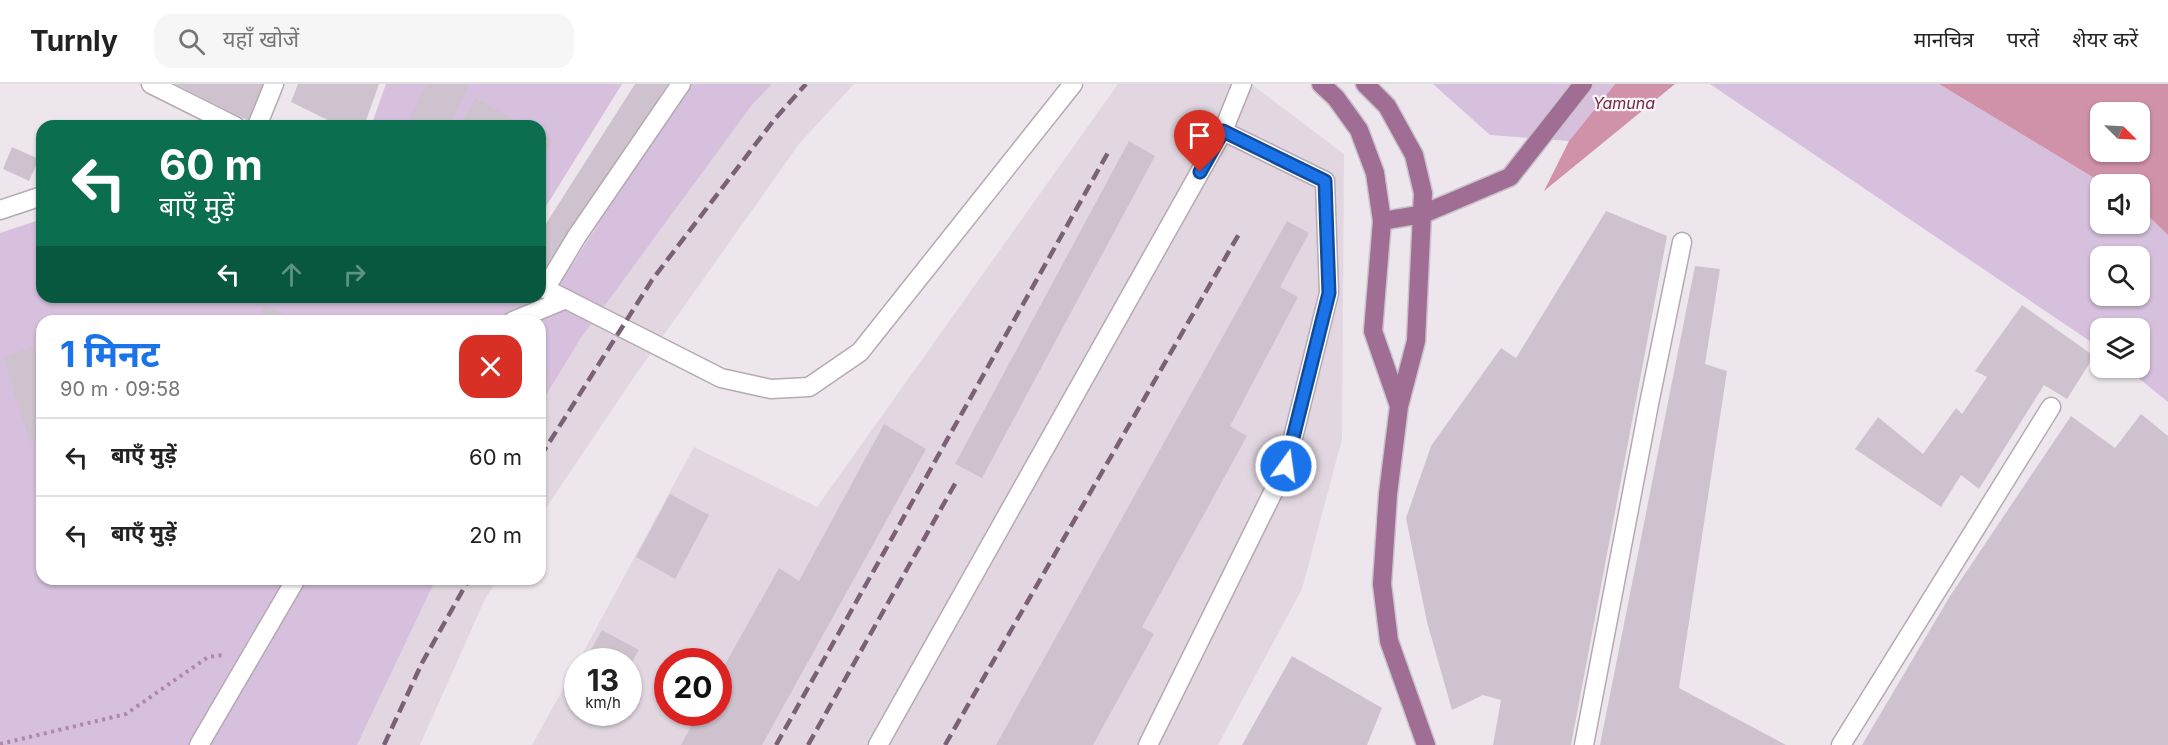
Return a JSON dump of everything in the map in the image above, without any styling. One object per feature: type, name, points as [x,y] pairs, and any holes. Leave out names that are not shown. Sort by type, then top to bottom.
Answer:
[{"type":"main road","points":[[1321,84],[1336,98],[1359,130],[1375,173],[1382,221],[1373,331],[1399,406]]},
{"type":"main road","points":[[1365,84],[1386,106],[1414,155],[1423,193],[1416,341],[1399,406],[1388,494],[1382,584],[1389,640],[1426,745]]},
{"type":"main road","points":[[1382,221],[1423,214],[1510,177],[1582,84]]},
{"type":"street","points":[[151,84],[223,120]]},
{"type":"street","points":[[259,120],[274,84]]},
{"type":"street","points":[[546,282],[681,84]]},
{"type":"street","points":[[546,289],[721,378],[771,389],[809,387],[860,352],[1072,84]]},
{"type":"street","points":[[878,745],[1223,131],[1242,84]]},
{"type":"street","points":[[1148,745],[1286,466],[1329,293],[1325,181],[1223,131]]},
{"type":"street","points":[[0,210],[36,198]]},
{"type":"street","points":[[1584,745],[1682,242]]},
{"type":"street","points":[[527,315],[566,299]]},
{"type":"street","points":[[1841,745],[2051,407]]},
{"type":"street","points":[[199,745],[292,585]]},
{"type":"path","points":[[0,744],[126,714],[208,657],[253,652]]},
{"type":"shaded area","points":[[386,84],[622,84],[546,206],[546,120],[373,120]]},
{"type":"shaded area","points":[[692,84],[772,84],[752,105],[581,338],[546,395],[546,315],[36,315],[36,585],[433,585],[357,745],[0,745],[0,233],[36,221],[36,303],[546,303],[546,280],[559,285],[682,93]]},
{"type":"shaded area","points":[[772,84],[854,84],[799,144],[632,380],[546,508],[546,395],[581,338],[752,105]]},
{"type":"shaded area","points":[[1118,84],[1251,84],[1344,154],[1342,439],[1302,589],[1218,745],[532,745],[564,687],[564,726],[642,726],[642,648],[586,648],[694,447],[817,507]]},
{"type":"shaded area","points":[[1433,84],[1615,84],[1569,141],[1490,135]]},
{"type":"shaded area","points":[[1710,84],[1939,84],[2090,176],[2090,234],[2150,234],[2150,218],[2168,235],[2168,402],[2138,378],[2150,378],[2150,318],[2090,318],[2090,341]]},
{"type":"shaded area","points":[[433,585],[494,585],[485,599],[420,745],[357,745]]},
{"type":"water","name":"Yamuna","points":[[1615,84],[1675,84],[1544,191],[1569,141]]},
{"type":"water","points":[[1939,84],[2168,84],[2168,235],[2150,218],[2150,174],[2090,176]]},
{"type":"building","points":[[175,84],[266,84],[252,120],[247,120]]},
{"type":"building","points":[[298,84],[379,84],[366,120],[328,120],[291,102]]},
{"type":"building","points":[[427,84],[469,84],[452,120],[409,120]]},
{"type":"building","points":[[635,84],[668,84],[546,274],[546,224]]},
{"type":"building","points":[[475,98],[516,120],[463,120]]},
{"type":"building","points":[[546,136],[553,140],[546,152]]},
{"type":"building","points":[[1129,141],[1155,156],[982,478],[955,464]]},
{"type":"building","points":[[12,147],[36,158],[36,166],[29,181],[3,169]]},
{"type":"building","points":[[1606,211],[1667,236],[1571,745],[1493,745],[1501,700],[1483,695],[1452,710],[1427,622],[1406,518],[1431,446],[1501,348],[1516,358]]},
{"type":"building","points":[[1287,221],[1309,233],[1280,287],[1298,297],[1230,426],[1247,436],[1142,627],[1154,634],[1093,745],[996,745]]},
{"type":"building","points":[[1695,266],[1720,269],[1705,364],[1727,371],[1679,688],[1786,745],[1600,745]]},
{"type":"building","points":[[265,305],[285,315],[260,315]]},
{"type":"building","points":[[2022,305],[2090,353],[2090,362],[2067,399],[2044,385],[1979,489],[1961,475],[1941,507],[1855,449],[1878,417],[1923,454],[1956,408],[1962,414],[1987,377],[1975,371]]},
{"type":"building","points":[[36,346],[36,440],[30,442],[3,357]]},
{"type":"building","points":[[2141,414],[2168,436],[2168,745],[1862,745],[1950,596],[2071,416],[2115,448]]},
{"type":"building","points":[[884,424],[926,449],[762,745],[681,745],[691,726],[732,726],[732,652],[779,568],[799,581]]},
{"type":"building","points":[[670,494],[709,515],[675,579],[636,557]]},
{"type":"building","points":[[602,630],[635,648],[592,648]]},
{"type":"building","points":[[1292,656],[1382,708],[1367,745],[1242,745]]},
{"type":"railway","points":[[546,448],[652,280],[774,120],[806,84]]},
{"type":"railway","points":[[776,745],[1110,149]]},
{"type":"railway","points":[[945,745],[1239,234]]},
{"type":"railway","points":[[808,745],[956,482]]},
{"type":"railway","points":[[384,745],[422,663],[466,585]]},
{"type":"route","points":[[1200,172],[1223,131],[1325,181],[1329,293],[1286,466]]}]
